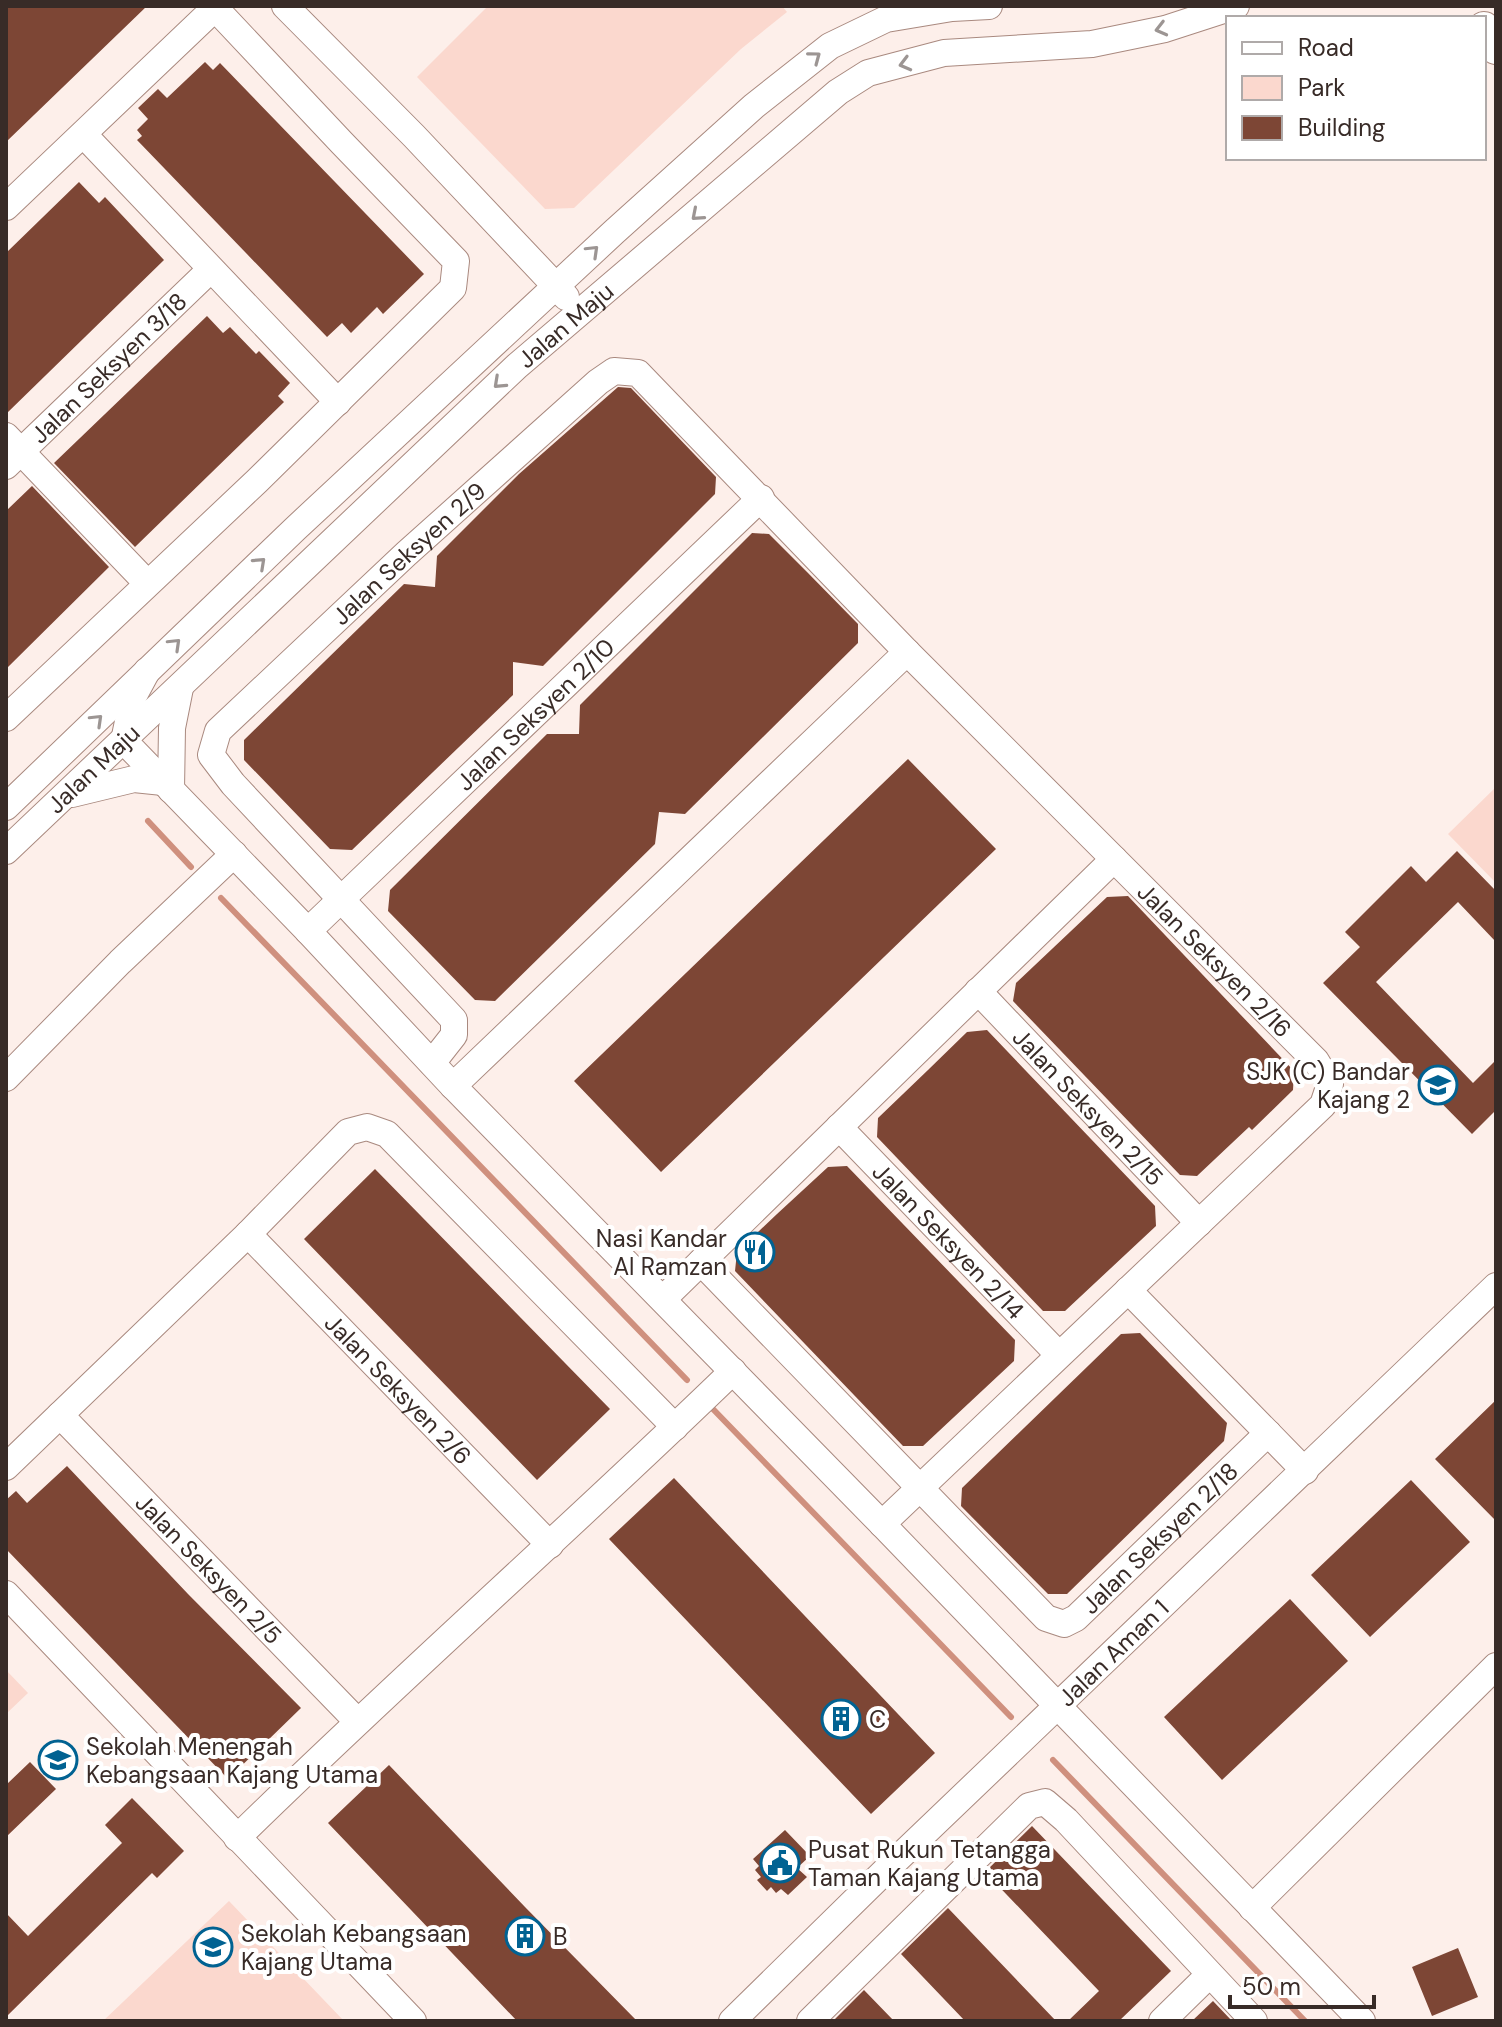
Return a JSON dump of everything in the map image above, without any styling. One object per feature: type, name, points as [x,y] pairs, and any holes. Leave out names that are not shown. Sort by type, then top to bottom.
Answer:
[{"type":"street","points":[[285,6],[581,313]]},
{"type":"street","name":"Jalan Maju","points":[[6,807],[556,286],[754,106],[830,46],[886,19],[952,8],[989,6]]},
{"type":"street","name":"Jalan Maju","points":[[6,851],[517,366],[838,92],[868,73],[944,53],[1092,44],[1165,29],[1236,6]]},
{"type":"street","points":[[6,718],[338,402],[453,288],[456,261],[216,7],[84,135],[9,199]]},
{"type":"street","points":[[84,135],[338,402]]},
{"type":"street","name":"Jalan Seksyen 3/18","points":[[11,451],[210,270]]},
{"type":"street","name":"Jalan Seksyen 2/16","points":[[626,370],[638,373],[907,652],[1316,1061],[1330,1084],[1323,1105],[1199,1223]]},
{"type":"street","name":"Jalan Seksyen 2/9","points":[[342,899],[233,784],[211,755],[218,731],[406,554],[598,382],[614,371],[626,370]]},
{"type":"street","points":[[11,451],[147,583]]},
{"type":"street","name":"Jalan Seksyen 2/10","points":[[308,931],[761,498]]},
{"type":"street","points":[[453,1086],[907,652]]},
{"type":"street","points":[[124,741],[133,697],[147,671]]},
{"type":"street","points":[[167,786],[172,728],[180,688]]},
{"type":"street","points":[[47,767],[114,741],[124,741],[453,1086],[1362,2021]]},
{"type":"street","points":[[65,797],[134,779],[167,786]]},
{"type":"street","points":[[6,1078],[120,962],[234,854]]},
{"type":"street","points":[[663,1299],[1114,859]]},
{"type":"street","points":[[342,899],[454,1020],[454,1035],[432,1063]]},
{"type":"street","name":"Jalan Seksyen 2/15","points":[[978,991],[1199,1223]]},
{"type":"street","points":[[6,1467],[248,1234],[348,1132],[367,1127],[387,1134],[675,1427]]},
{"type":"street","name":"Jalan Seksyen 2/14","points":[[839,1127],[1059,1355]]},
{"type":"street","points":[[882,1524],[1199,1223]]},
{"type":"street","name":"Jalan Seksyen 2/6","points":[[248,1234],[550,1545]]},
{"type":"street","points":[[701,1262],[920,1488]]},
{"type":"street","name":"Jalan Aman 1","points":[[745,2017],[889,1867],[1496,1286]]},
{"type":"street","points":[[1128,1290],[1305,1471]]},
{"type":"street","points":[[237,1838],[357,1721],[550,1545],[733,1371]]},
{"type":"street","name":"Jalan Seksyen 2/5","points":[[60,1415],[357,1721]]},
{"type":"street","name":"Jalan Seksyen 2/18","points":[[920,1488],[1046,1618],[1064,1624],[1076,1618],[1268,1433]]},
{"type":"street","points":[[6,1594],[413,2021]]},
{"type":"street","points":[[1252,1908],[1496,1666]]},
{"type":"street","points":[[810,2021],[1029,1806],[1045,1802],[1066,1820],[1254,2021]]},
{"type":"street","points":[[1162,2021],[1209,1975]]},
{"type":"green space","points":[[488,6],[782,6],[787,12],[741,49],[574,208],[545,209],[417,77]]},
{"type":"green space","points":[[1496,787],[1496,883],[1448,834]]},
{"type":"green space","points":[[6,1670],[28,1693],[6,1714]]},
{"type":"green space","name":"Sekolah Kebangsaan Kajang Utama","points":[[229,1901],[344,2021],[103,2021]]},
{"type":"building","points":[[6,6],[147,6],[6,142]]},
{"type":"building","points":[[205,62],[213,70],[220,63],[424,274],[383,314],[377,307],[351,333],[342,323],[327,337],[137,140],[142,136],[137,130],[148,119],[138,108],[158,89],[167,98]]},
{"type":"building","points":[[79,182],[99,203],[105,197],[164,260],[6,414],[6,253]]},
{"type":"building","points":[[207,316],[223,333],[230,327],[290,383],[278,396],[284,402],[135,547],[54,463]]},
{"type":"building","points":[[618,387],[631,388],[716,477],[715,494],[543,666],[513,662],[513,695],[352,850],[330,849],[244,760],[244,740],[404,584],[435,587],[437,556],[519,474]]},
{"type":"building","points":[[32,486],[109,567],[6,669],[6,511]]},
{"type":"building","points":[[752,533],[769,534],[858,624],[858,643],[685,814],[659,812],[655,844],[495,1001],[475,1000],[388,911],[390,890],[547,734],[579,734],[580,705]]},
{"type":"building","points":[[908,759],[996,849],[661,1172],[574,1081]]},
{"type":"building","points":[[1457,851],[1496,891],[1496,942],[1458,902],[1376,982],[1473,1083],[1496,1060],[1496,1110],[1472,1134],[1323,983],[1360,947],[1345,932],[1411,866],[1426,882]]},
{"type":"building","points":[[1128,896],[1294,1071],[1293,1090],[1252,1130],[1249,1127],[1197,1176],[1180,1175],[1013,1001],[1016,983],[1107,897]]},
{"type":"building","points":[[987,1030],[1155,1206],[1156,1226],[1065,1311],[1043,1311],[877,1137],[878,1118],[967,1032]]},
{"type":"building","points":[[847,1166],[1015,1340],[1014,1361],[923,1446],[903,1446],[735,1271],[737,1252],[777,1214],[828,1167]]},
{"type":"building","points":[[375,1169],[610,1409],[537,1480],[304,1239]]},
{"type":"building","points":[[1140,1333],[1227,1423],[1224,1441],[1067,1594],[1048,1594],[961,1506],[962,1488],[1121,1334]]},
{"type":"building","points":[[1496,1400],[1496,1521],[1435,1459]]},
{"type":"building","points":[[67,1466],[301,1708],[228,1779],[6,1549],[6,1500],[16,1491],[27,1503]]},
{"type":"building","points":[[674,1478],[935,1753],[871,1814],[609,1539]]},
{"type":"building","points":[[1411,1480],[1470,1542],[1370,1637],[1311,1575]]},
{"type":"building","points":[[1290,1599],[1348,1661],[1222,1780],[1164,1717]]},
{"type":"building","points":[[30,1762],[56,1789],[6,1837],[6,1785]]},
{"type":"building","points":[[389,1765],[637,2021],[517,2021],[328,1823]]},
{"type":"building","points":[[132,1798],[184,1851],[157,1878],[152,1873],[6,2017],[6,1913],[28,1936],[122,1843],[105,1825]]},
{"type":"building","points":[[1032,1826],[1171,1971],[1119,2021],[1068,2021],[1099,1991],[985,1872]]},
{"type":"building","name":"Pusat Rukun Tetangga Taman Kajang Utama","points":[[785,1830],[810,1856],[797,1868],[807,1877],[788,1895],[781,1889],[776,1893],[771,1887],[767,1891],[757,1880],[761,1877],[755,1870],[759,1866],[753,1859]]},
{"type":"building","points":[[948,1908],[1056,2021],[965,2021],[901,1954]]},
{"type":"building","points":[[1458,1948],[1478,1997],[1432,2016],[1412,1967]]},
{"type":"building","points":[[864,1990],[894,2021],[833,2021]]},
{"type":"building","points":[[1213,2001],[1232,2021],[1192,2021]]},
{"type":"waterway","points":[[148,821],[191,867]]},
{"type":"waterway","points":[[221,898],[687,1380]]},
{"type":"waterway","points":[[711,1407],[1011,1717]]},
{"type":"waterway","points":[[1053,1760],[1305,2021]]},
{"type":"place","name":"SJK (C) Bandar Kajang 2","points":[[1438,1085]]},
{"type":"place","name":"Nasi Kandar Al Ramzan","points":[[755,1252]]},
{"type":"place","name":"C","points":[[841,1719]]},
{"type":"place","name":"Sekolah Menengah Kebangsaan Kajang Utama","points":[[58,1760]]},
{"type":"place","name":"Pusat Rukun Tetangga Taman Kajang Utama","points":[[780,1863]]},
{"type":"place","name":"B","points":[[525,1936]]},
{"type":"place","name":"Sekolah Kebangsaan Kajang Utama","points":[[213,1947]]}]
